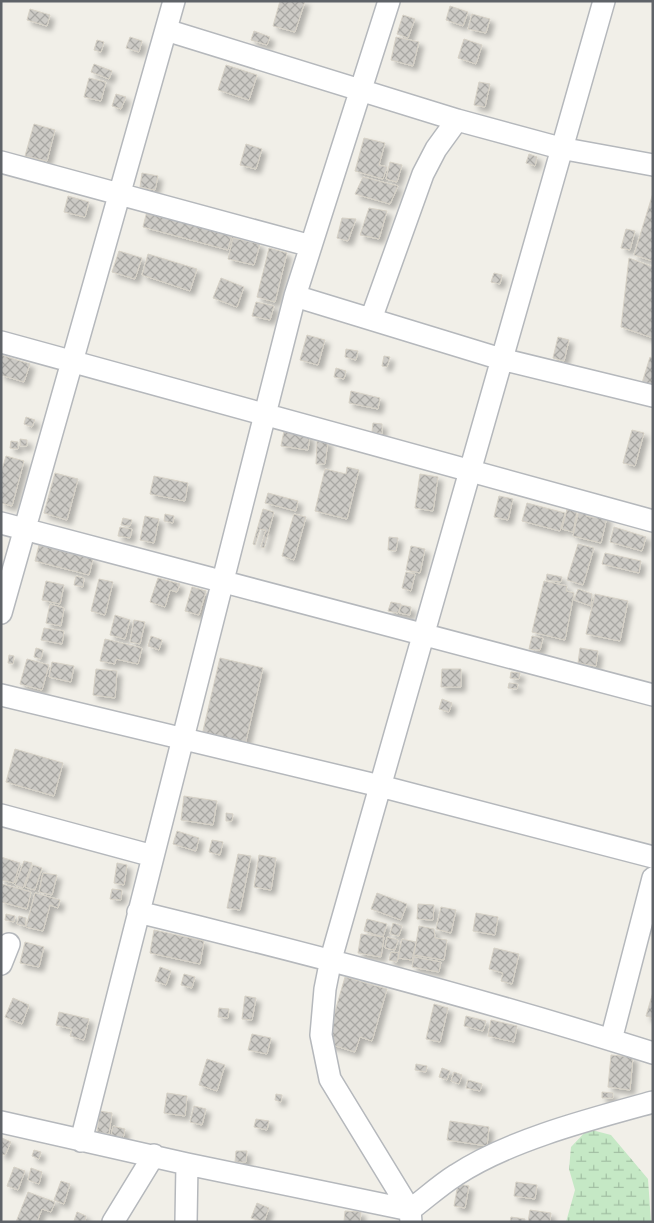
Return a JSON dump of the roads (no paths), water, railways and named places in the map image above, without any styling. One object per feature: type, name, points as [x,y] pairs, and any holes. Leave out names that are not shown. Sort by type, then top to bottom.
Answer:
[{"type":"street","points":[[1,613],[174,1]]},
{"type":"street","points":[[81,1141],[295,296],[389,1]]},
{"type":"street","points":[[410,1216],[330,1079],[321,1035],[325,989],[331,959],[469,470],[560,148],[604,1]]},
{"type":"street","points":[[166,30],[457,120],[560,148],[653,165]]},
{"type":"street","points":[[371,320],[423,174],[436,149],[457,120]]},
{"type":"street","points":[[1,162],[311,246]]},
{"type":"street","points":[[295,296],[501,359],[653,396]]},
{"type":"street","points":[[1,342],[653,521]]},
{"type":"street","points":[[1,523],[653,695]]},
{"type":"street","points":[[1,695],[183,737],[653,857]]},
{"type":"street","points":[[1,815],[152,856]]},
{"type":"street","points":[[612,1040],[653,878]]},
{"type":"street","points":[[138,912],[331,959],[542,1018],[653,1053]]},
{"type":"street","points":[[1,964],[8,944]]},
{"type":"street","points":[[410,1216],[456,1174],[499,1152],[594,1118],[653,1102]]},
{"type":"street","points":[[1,1122],[410,1216]]},
{"type":"street","points":[[113,1222],[154,1156]]},
{"type":"street","points":[[186,1222],[187,1164]]}]
